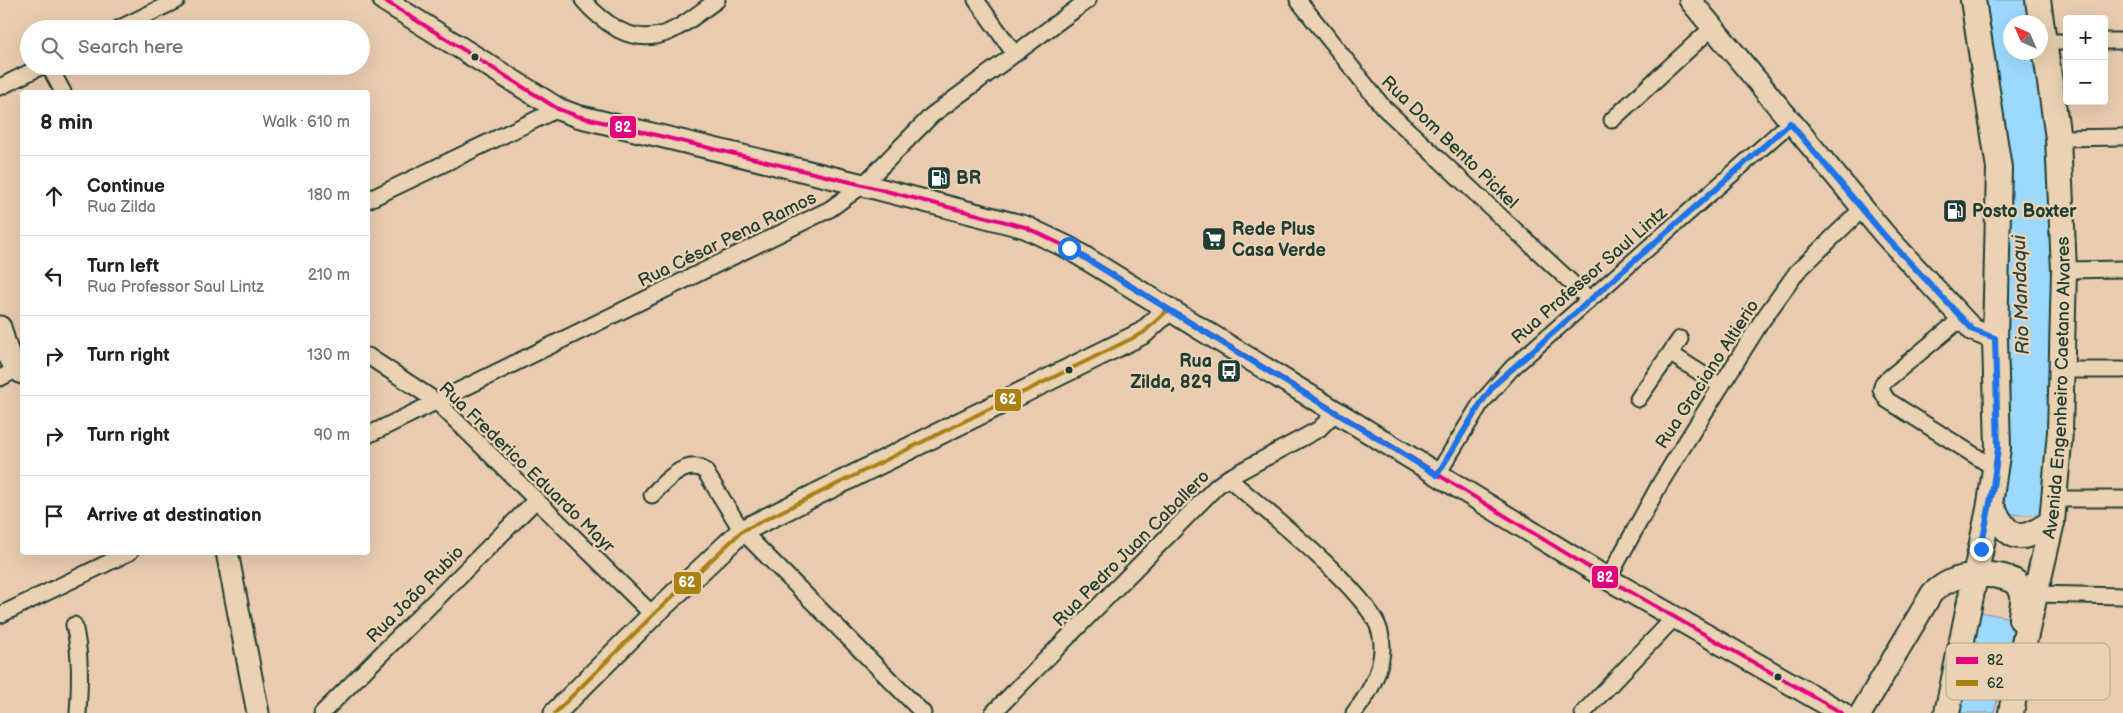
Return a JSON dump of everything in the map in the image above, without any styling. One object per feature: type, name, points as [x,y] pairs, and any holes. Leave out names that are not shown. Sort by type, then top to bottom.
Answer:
[{"type":"main road","points":[[384,0],[558,109],[577,116],[863,185],[1026,227],[1069,248],[1335,413],[1608,578],[1842,713]]},
{"type":"main road","points":[[1690,0],[1862,209],[1973,330],[1995,338]]},
{"type":"main road","points":[[1961,643],[1990,504],[1996,469],[1998,435],[1995,338],[1999,168],[1973,0]]},
{"type":"main road","name":"Avenida Engenheiro Caetano Alvares","points":[[2024,643],[2052,522],[2062,370],[2064,270],[2056,42],[2038,0]]},
{"type":"main road","points":[[555,713],[653,615],[742,531],[1143,333],[1169,309]]},
{"type":"main road","points":[[0,327],[16,372]]},
{"type":"main road","points":[[1990,504],[2004,527],[2019,536],[2033,535],[2052,522]]},
{"type":"main road","points":[[228,555],[258,713]]},
{"type":"main road","points":[[1861,713],[1932,593],[1947,581],[1959,576],[1975,575],[2000,576],[2011,580],[2022,591],[2023,597],[2018,636],[2021,643]]},
{"type":"main road","points":[[1947,713],[1950,700]]},
{"type":"main road","name":"Avenida Engenheiro Caetano Alvares","points":[[2011,713],[2013,700]]},
{"type":"street","points":[[136,20],[177,0]]},
{"type":"street","points":[[583,0],[609,24],[628,34],[644,39],[678,27],[717,0]]},
{"type":"street","points":[[976,0],[1014,53]]},
{"type":"street","name":"Rua César Pena Ramos","points":[[370,434],[811,220],[863,185],[932,115],[1088,0]]},
{"type":"street","name":"Rua Dom Bento Pickel","points":[[1298,0],[1383,108],[1589,299]]},
{"type":"street","points":[[1612,120],[1712,27]]},
{"type":"street","points":[[2108,41],[2123,41]]},
{"type":"street","points":[[0,87],[24,75]]},
{"type":"street","points":[[54,75],[62,90]]},
{"type":"street","points":[[370,199],[558,109]]},
{"type":"street","name":"Rua Professor Saul Lintz","points":[[1437,475],[1494,385],[1790,123]]},
{"type":"street","points":[[2058,138],[2123,137]]},
{"type":"street","name":"Rua Graciano Altierio","points":[[1608,578],[1661,482],[1761,322],[1797,272],[1862,209]]},
{"type":"street","points":[[2064,270],[2123,269]]},
{"type":"street","points":[[1962,318],[1883,383],[1881,390],[1888,400],[1996,469]]},
{"type":"street","points":[[1638,398],[1680,339]]},
{"type":"street","points":[[1671,354],[1721,386]]},
{"type":"street","name":"Rua Frederico Eduardo Mayr","points":[[370,357],[436,401],[535,501],[653,615]]},
{"type":"street","points":[[2062,370],[2123,370]]},
{"type":"street","name":"Rua Pedro Juan Caballero","points":[[993,713],[1210,493],[1228,478],[1319,429],[1335,413]]},
{"type":"street","points":[[652,495],[674,474],[693,467],[700,467],[705,471],[742,531],[923,713]]},
{"type":"street","points":[[1228,478],[1344,581],[1371,613],[1380,631],[1382,646],[1380,664],[1371,686],[1354,713]]},
{"type":"street","points":[[2055,499],[2123,499]]},
{"type":"street","name":"Rua João Rubio","points":[[322,713],[535,501]]},
{"type":"street","points":[[0,615],[124,555]]},
{"type":"street","points":[[2035,594],[2123,596]]},
{"type":"street","points":[[1583,713],[1676,616]]},
{"type":"street","points":[[74,625],[80,681],[78,713]]},
{"type":"water","name":"Rio Mandaqui","points":[[1981,0],[2027,0],[2030,15],[2003,15],[2003,60],[2036,60],[2046,132],[2051,225],[2052,301],[2044,515],[2018,515],[2004,512],[2009,425],[2005,408],[2007,174]]},
{"type":"water","points":[[1980,612],[2016,619],[2010,643],[1974,643]]},
{"type":"water","points":[[1962,700],[1997,700],[1994,713],[1959,713]]},
{"type":"transit line","name":"82","points":[[384,0],[558,109],[577,116],[863,185],[1025,227],[1069,248],[1608,579],[1842,713]]},
{"type":"transit line","name":"62","points":[[555,713],[653,615],[742,531],[1143,333],[1169,309]]},
{"type":"place","name":"BR","points":[[939,178]]},
{"type":"place","name":"Posto Boxter","points":[[1955,211]]},
{"type":"place","name":"Rede Plus Casa Verde","points":[[1214,239]]},
{"type":"place","name":"Rua Zilda, 829","points":[[1229,371]]},
{"type":"route","points":[[1069,248],[1437,475],[1494,385],[1790,123],[1884,235],[1973,330],[1995,338],[1998,448],[1993,487],[1981,549]]}]
